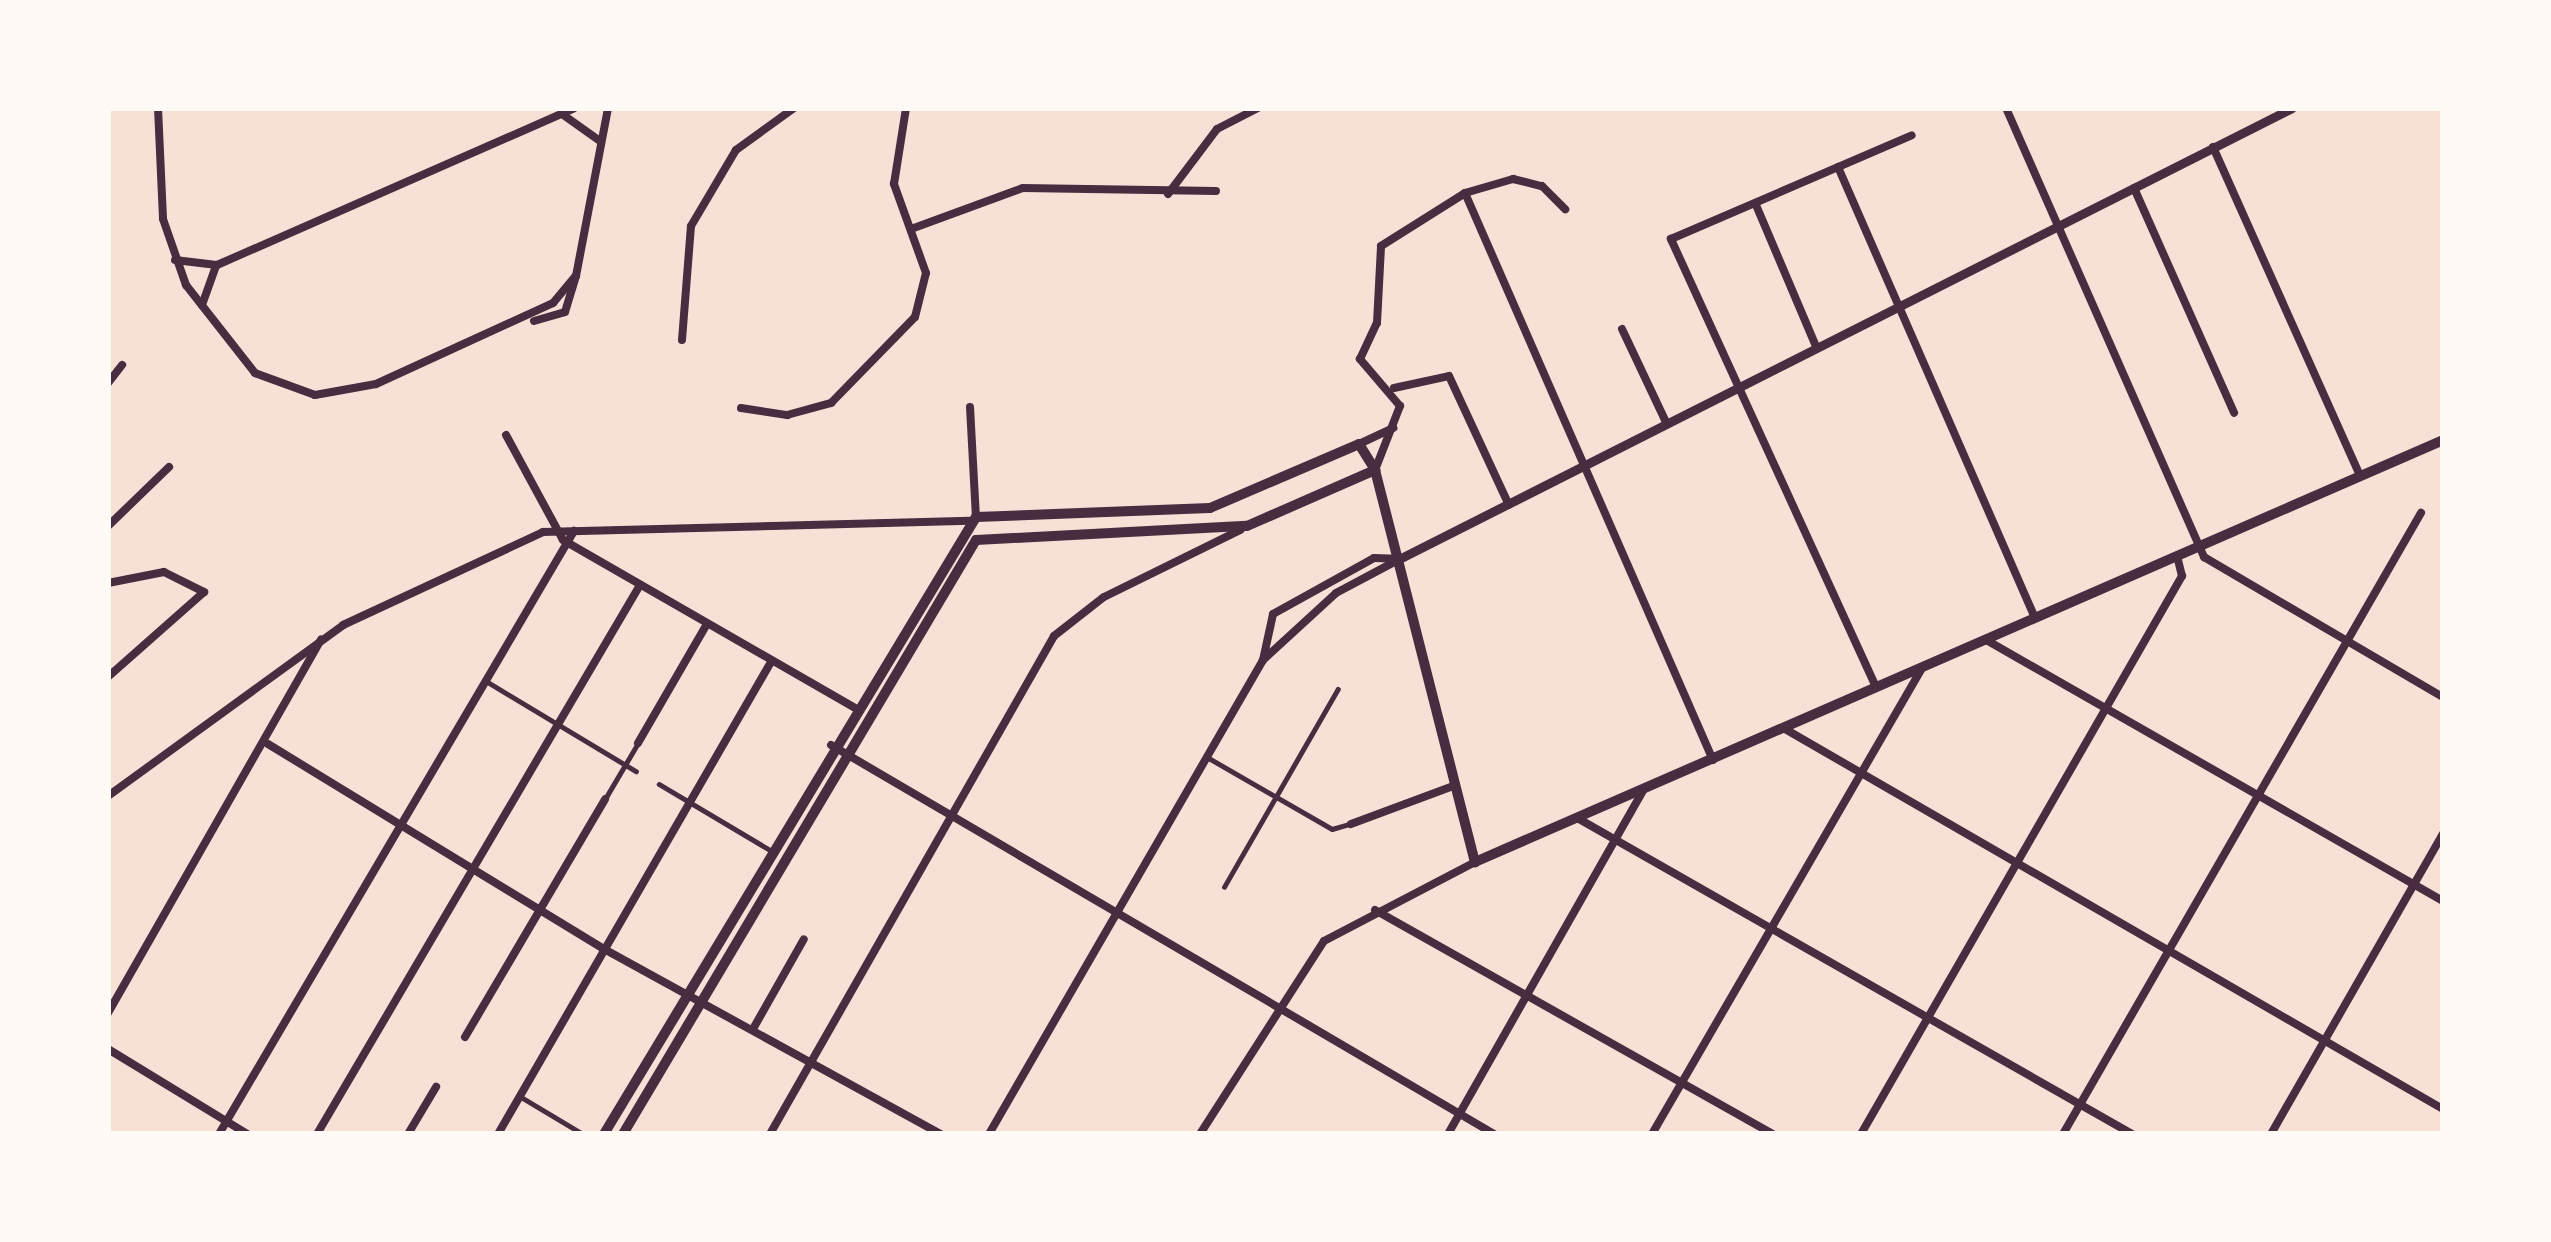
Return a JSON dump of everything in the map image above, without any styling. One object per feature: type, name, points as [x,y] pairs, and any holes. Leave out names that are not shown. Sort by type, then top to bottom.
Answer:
[{"type":"main road","points":[[604,1134],[920,597],[973,519],[1210,508],[1359,444],[1375,470],[1475,862],[2443,440]]},
{"type":"main road","points":[[623,1134],[935,606],[993,532],[1247,526],[1375,470]]},
{"type":"main road","points":[[920,597],[935,606]]},
{"type":"street","points":[[158,108],[174,260],[202,305],[256,373],[314,395],[347,394],[446,346],[565,312],[608,108]]},
{"type":"street","points":[[161,121],[169,108]]},
{"type":"street","points":[[174,260],[217,265],[574,108]]},
{"type":"street","points":[[682,340],[691,226],[736,150],[794,108]]},
{"type":"street","points":[[741,408],[810,413],[861,380],[921,299],[910,230],[894,184],[907,108]]},
{"type":"street","points":[[1168,194],[1217,129],[1258,108]]},
{"type":"street","points":[[2006,108],[2198,546],[2443,697]]},
{"type":"street","points":[[1263,660],[1336,593],[1399,559],[2292,108]]},
{"type":"street","points":[[560,114],[600,140]]},
{"type":"street","points":[[1876,688],[1671,239],[1912,135]]},
{"type":"street","points":[[2213,146],[2360,475]]},
{"type":"street","points":[[1838,167],[2035,618]]},
{"type":"street","points":[[1509,506],[1449,376],[1394,388],[1362,371],[1377,323],[1381,246],[1465,193],[1513,179],[1542,186],[1565,209]]},
{"type":"street","points":[[910,230],[1023,188],[1168,194],[1216,190]]},
{"type":"street","points":[[2134,188],[2234,413]]},
{"type":"street","points":[[1465,193],[1714,761]]},
{"type":"street","points":[[1756,205],[1817,349]]},
{"type":"street","points":[[202,305],[217,265]]},
{"type":"street","points":[[532,321],[576,276]]},
{"type":"street","points":[[1622,329],[1667,426]]},
{"type":"street","points":[[108,383],[122,365]]},
{"type":"street","points":[[1375,470],[1393,428],[1394,388]]},
{"type":"street","points":[[108,796],[322,639],[551,531],[973,519],[970,407]]},
{"type":"street","points":[[1359,444],[1393,428]]},
{"type":"street","points":[[506,435],[551,531],[854,707]]},
{"type":"street","points":[[108,526],[169,467]]},
{"type":"street","points":[[2063,1134],[2421,513]]},
{"type":"street","points":[[770,1134],[956,819],[1054,636],[1104,597],[1247,526]]},
{"type":"street","points":[[219,1134],[563,540],[581,528]]},
{"type":"street","points":[[1861,1134],[2182,576],[2177,555]]},
{"type":"street","points":[[989,1134],[1263,660],[1286,602],[1374,559],[1399,559]]},
{"type":"street","points":[[108,583],[164,572],[204,592],[108,676]]},
{"type":"street","points":[[317,1134],[640,585]]},
{"type":"street","points":[[466,1037],[707,624]]},
{"type":"street","points":[[108,1013],[268,744],[322,639]]},
{"type":"street","points":[[1988,640],[2443,902]]},
{"type":"street","points":[[498,1134],[771,662]]},
{"type":"street","points":[[1652,1134],[1921,670]]},
{"type":"street","points":[[484,679],[635,771]]},
{"type":"street","points":[[1224,886],[1338,689]]},
{"type":"street","points":[[1785,728],[2443,1109]]},
{"type":"street","points":[[268,744],[604,949],[940,1134]]},
{"type":"street","points":[[831,746],[1493,1134]]},
{"type":"street","points":[[1207,757],[1333,830],[1456,785]]},
{"type":"street","points":[[659,784],[770,850]]},
{"type":"street","points":[[1448,1134],[1643,791]]},
{"type":"street","points":[[1579,819],[2132,1134]]},
{"type":"street","points":[[2271,1134],[2443,834]]},
{"type":"street","points":[[1200,1134],[1274,1007],[1324,941],[1375,910],[1475,862]]},
{"type":"street","points":[[1375,910],[1772,1134]]},
{"type":"street","points":[[753,1029],[804,939]]},
{"type":"street","points":[[108,1049],[248,1134]]},
{"type":"street","points":[[409,1134],[436,1088]]},
{"type":"street","points":[[520,1096],[583,1134]]}]
